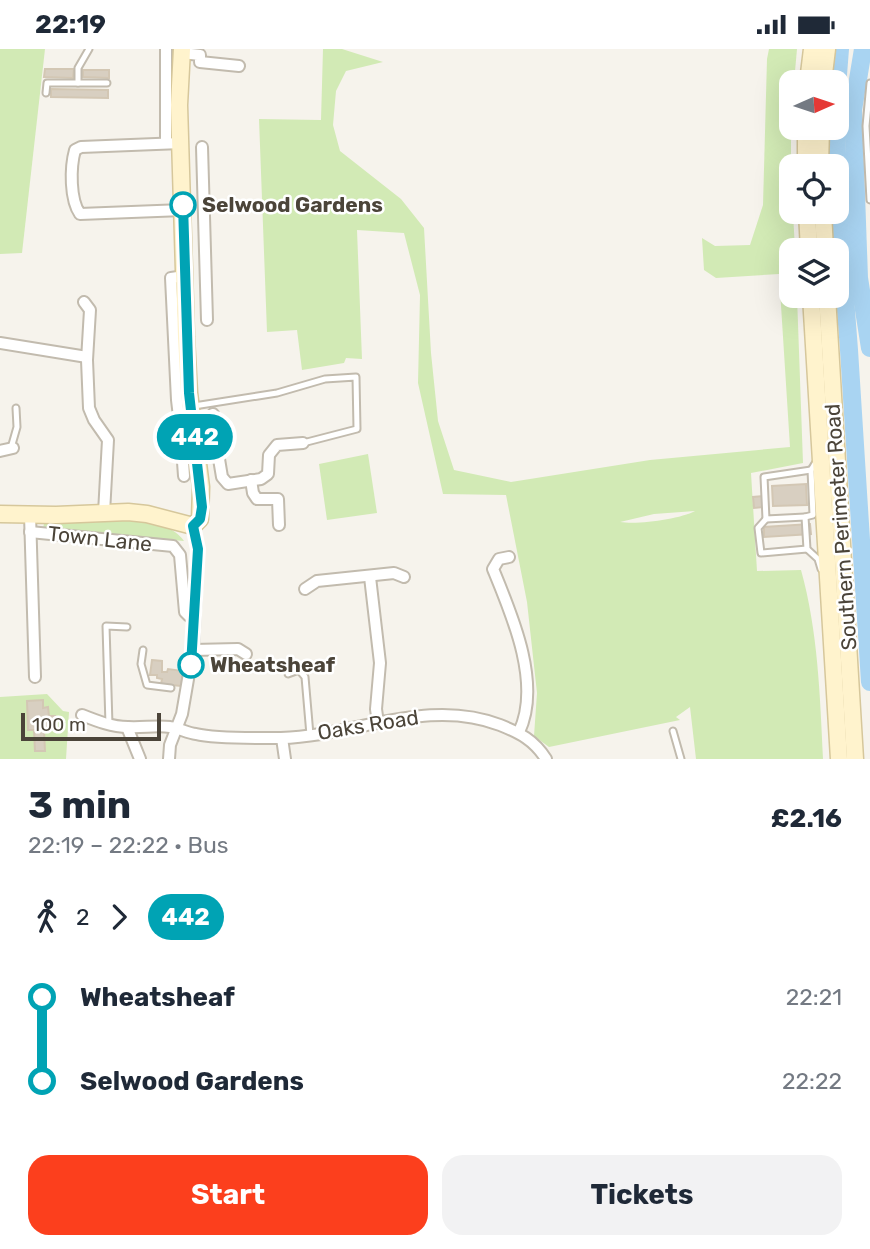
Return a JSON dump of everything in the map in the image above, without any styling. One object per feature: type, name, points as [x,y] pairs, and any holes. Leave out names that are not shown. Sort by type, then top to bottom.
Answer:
[{"type":"street","points":[[809,70],[811,49]]},
{"type":"street","points":[[824,70],[827,49]]},
{"type":"street","points":[[184,476],[191,406],[181,165],[173,143],[177,51],[201,52],[200,62],[239,66]]},
{"type":"street","points":[[173,143],[90,146],[75,150],[75,207],[80,214],[93,215],[183,210]]},
{"type":"street","points":[[202,147],[207,320]]},
{"type":"street","points":[[181,165],[202,165]]},
{"type":"street","points":[[169,759],[193,650],[198,549],[193,526],[200,519],[202,507],[197,455],[177,400],[171,278],[185,276]]},
{"type":"street","points":[[186,301],[206,299]]},
{"type":"street","points":[[84,302],[90,310],[87,357],[89,408],[108,440],[104,513]]},
{"type":"street","name":"Southern Perimeter Road","points":[[812,308],[839,759]]},
{"type":"street","name":"Southern Perimeter Road","points":[[828,308],[855,759]]},
{"type":"street","points":[[0,343],[87,357]]},
{"type":"street","points":[[213,414],[222,477],[228,484],[261,479],[268,474],[269,455],[277,445],[303,443]]},
{"type":"street","points":[[197,455],[218,453]]},
{"type":"street","points":[[251,480],[257,499],[278,499],[279,525]]},
{"type":"street","name":"Town Lane","points":[[0,514],[147,514],[193,526]]},
{"type":"street","points":[[30,515],[35,677]]},
{"type":"street","name":"Town Lane","points":[[30,532],[173,546],[180,555],[185,612],[189,616],[195,615]]},
{"type":"street","points":[[509,557],[499,559],[493,569],[516,626],[524,666],[527,703],[525,719],[519,732]]},
{"type":"street","points":[[304,589],[317,581],[394,573],[404,577]]},
{"type":"street","points":[[370,577],[380,663],[376,709],[378,723]]},
{"type":"street","points":[[193,650],[238,649],[246,654]]},
{"type":"street","name":"Oaks Road","points":[[82,715],[108,725],[177,729],[197,735],[282,738],[437,714],[467,715],[519,732],[529,739],[546,759]]},
{"type":"street","points":[[127,727],[140,759]]},
{"type":"street","points":[[282,738],[285,759]]},
{"type":"lane","points":[[78,83],[78,68],[89,49]]},
{"type":"lane","points":[[47,93],[47,83],[107,83]]},
{"type":"lane","points":[[870,83],[866,126],[870,199]]},
{"type":"lane","points":[[191,406],[277,393],[326,379],[356,377],[357,429],[303,443]]},
{"type":"lane","points":[[8,449],[17,427],[16,408]]},
{"type":"lane","points":[[766,519],[813,515],[811,470],[821,444]]},
{"type":"lane","points":[[807,549],[761,553],[758,528],[766,519],[764,477],[811,470]]},
{"type":"lane","points":[[805,517],[807,549],[818,559],[831,631]]},
{"type":"lane","points":[[108,725],[106,627],[127,627]]},
{"type":"lane","points":[[143,650],[141,664],[147,685],[171,688]]},
{"type":"lane","points":[[288,674],[299,670],[305,677],[310,734]]},
{"type":"lane","points":[[673,731],[681,759]]},
{"type":"green space","points":[[0,49],[45,49],[22,253],[0,254]]},
{"type":"green space","points":[[323,49],[342,49],[383,62],[346,71],[336,91],[333,125],[340,151],[401,199],[424,228],[438,421],[454,470],[511,482],[650,460],[790,447],[781,308],[797,308],[803,463],[751,473],[757,571],[801,570],[807,593],[815,640],[823,759],[696,759],[690,707],[676,717],[680,720],[549,747],[534,736],[537,693],[527,602],[506,495],[443,494],[418,383],[420,295],[404,233],[357,230],[362,359],[346,358],[344,363],[302,370],[297,330],[267,332],[259,119],[321,120]],"holes":[[[695,511],[648,522],[620,522],[654,514]]]},
{"type":"green space","points":[[769,49],[797,49],[795,70],[779,70],[779,140],[791,140],[791,154],[779,154],[779,224],[794,224],[794,238],[779,238],[779,274],[716,278],[704,270],[702,238],[715,246],[750,245],[763,205]]},
{"type":"green space","points":[[368,454],[377,513],[327,520],[319,464]]},
{"type":"green space","points":[[136,519],[169,529],[184,541],[43,529],[44,523]]},
{"type":"green space","points":[[47,694],[63,711],[69,712],[66,759],[0,759],[0,697]]},
{"type":"building","points":[[45,69],[74,69],[73,78],[44,77]]},
{"type":"building","points":[[83,70],[109,70],[109,78],[83,77]]},
{"type":"building","points":[[51,89],[108,90],[108,98],[51,97]]},
{"type":"building","points":[[806,484],[807,505],[773,506],[772,486]]},
{"type":"building","points":[[763,496],[764,507],[754,508],[753,497]]},
{"type":"building","points":[[810,524],[811,534],[764,537],[764,527]]},
{"type":"building","points":[[152,660],[162,661],[162,672],[167,672],[168,669],[183,671],[181,686],[161,684],[162,679],[157,678],[157,675],[150,675]]},
{"type":"building","points":[[43,700],[43,708],[48,707],[49,716],[55,716],[55,723],[49,723],[50,731],[44,731],[45,751],[35,751],[34,730],[28,730],[27,701]]},
{"type":"waterway","points":[[838,70],[840,49]]},
{"type":"waterway","points":[[863,49],[853,110],[859,278],[870,348]]},
{"type":"waterway","points":[[836,140],[840,232],[870,682]]},
{"type":"bus line","name":"442","points":[[183,205],[189,393],[202,507],[200,519],[193,526],[198,549],[191,665]]},
{"type":"place","name":"Selwood Gardens","points":[[183,205]]},
{"type":"place","name":"Wheatsheaf","points":[[191,665]]}]
